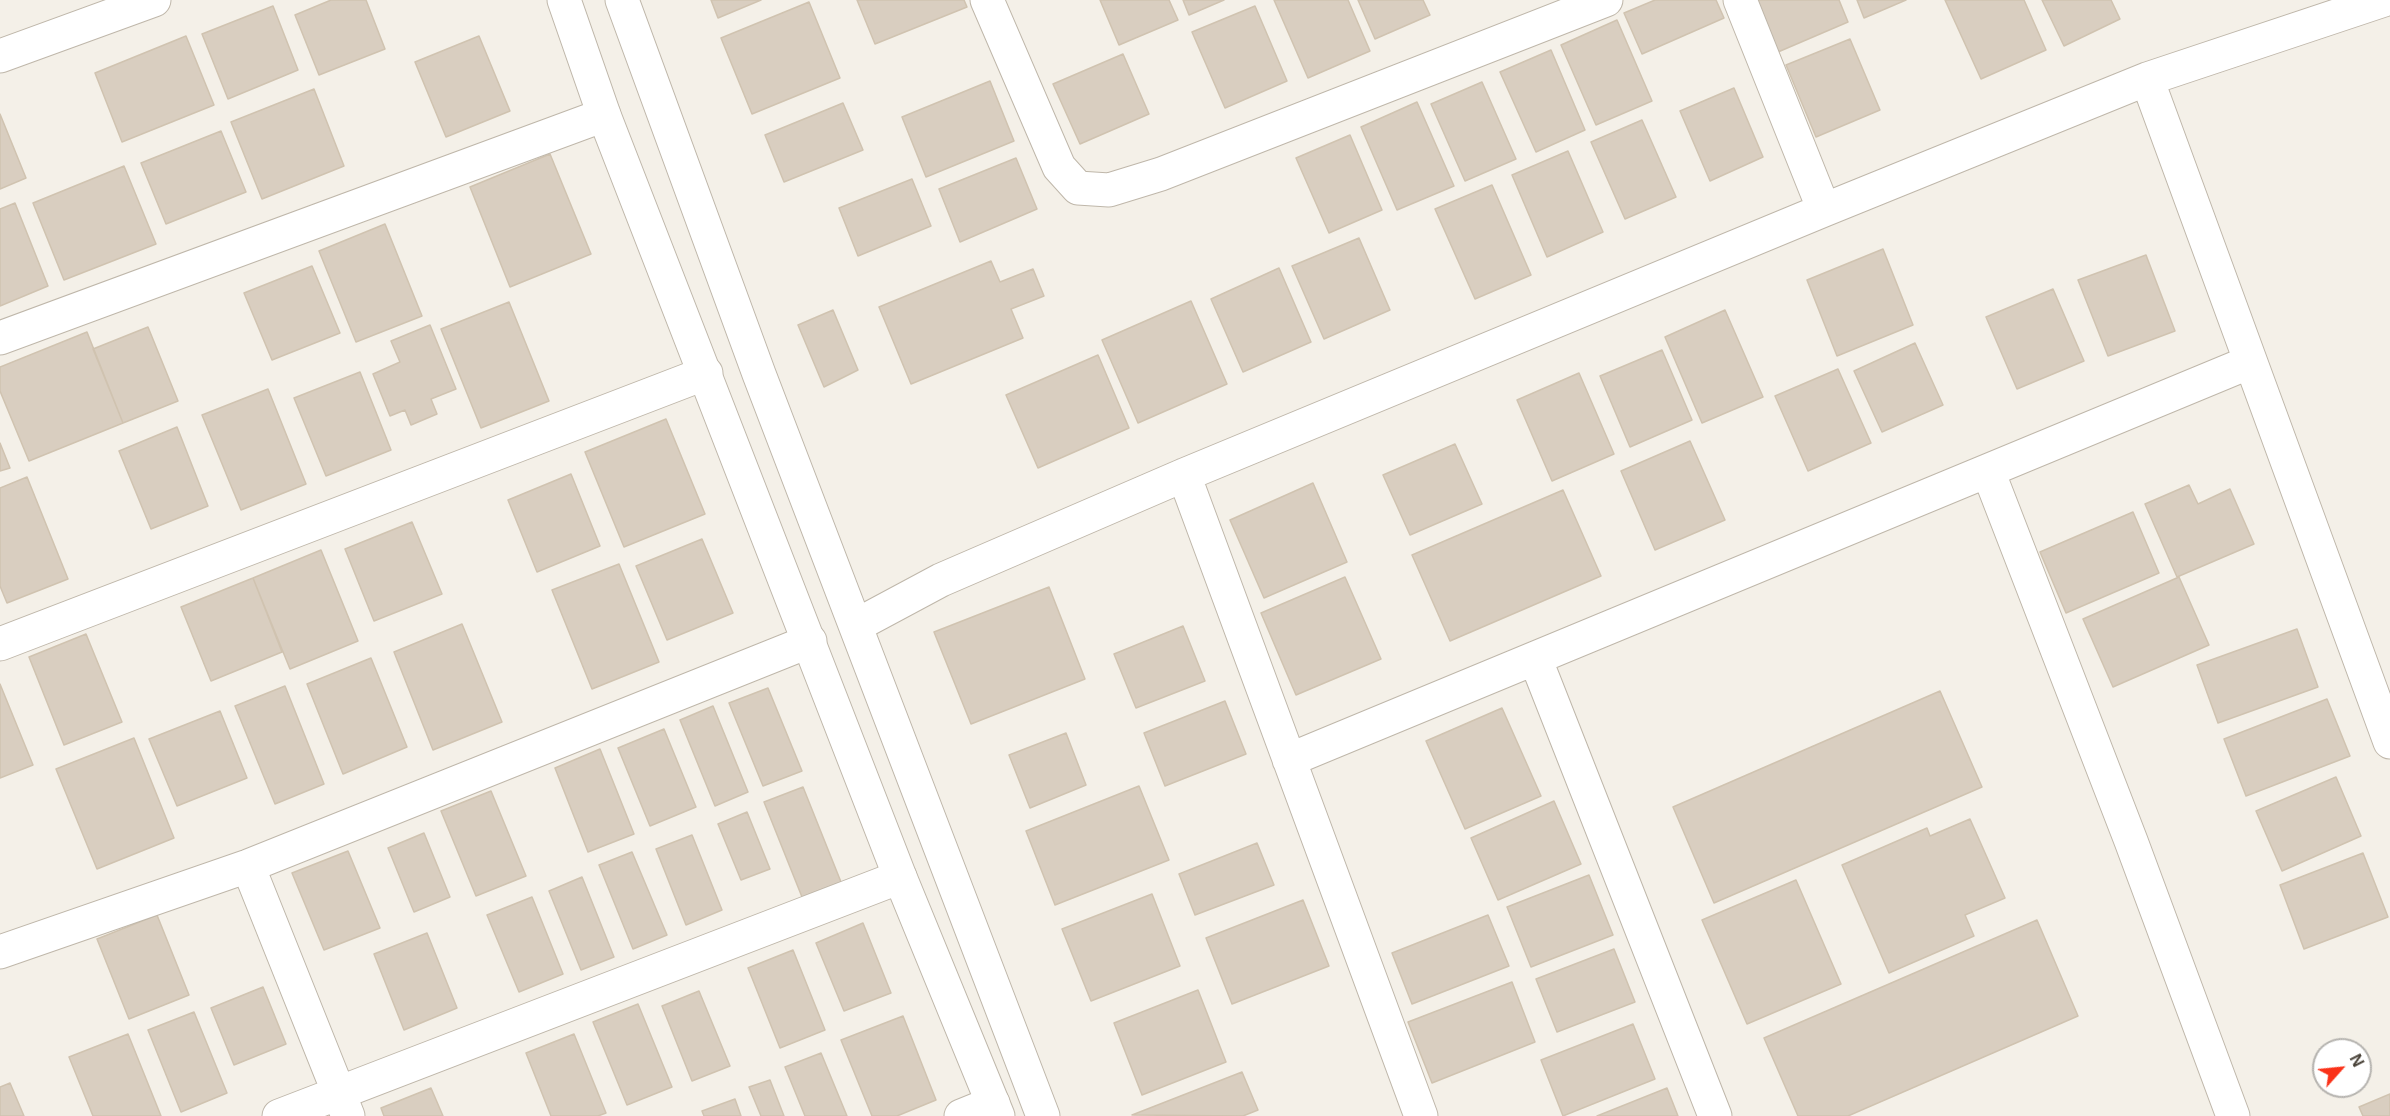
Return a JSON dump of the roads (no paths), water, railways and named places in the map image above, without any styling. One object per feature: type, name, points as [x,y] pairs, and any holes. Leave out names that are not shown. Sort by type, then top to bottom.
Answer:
[{"type":"street","points":[[0,56],[154,0]]},
{"type":"street","points":[[564,0],[604,115],[900,877],[996,1110],[961,1116]]},
{"type":"street","points":[[622,0],[759,375],[891,713],[1043,1116]]},
{"type":"street","points":[[987,0],[1059,167],[1078,188],[1109,190],[1161,174],[1606,0]]},
{"type":"street","points":[[1740,0],[1824,210]]},
{"type":"street","points":[[857,625],[941,580],[1184,475],[1824,210],[2146,79],[2384,0]]},
{"type":"street","points":[[2146,79],[2390,742]]},
{"type":"street","points":[[0,338],[604,115]]},
{"type":"street","points":[[1289,760],[2250,362]]},
{"type":"street","points":[[0,645],[706,373]]},
{"type":"street","points":[[1988,471],[2131,841],[2233,1116]]},
{"type":"street","points":[[1184,475],[1421,1116]]},
{"type":"street","points":[[0,952],[248,866],[810,641]]},
{"type":"street","points":[[1535,658],[1715,1116]]},
{"type":"street","points":[[844,732],[891,713]]},
{"type":"street","points":[[248,866],[343,1105]]},
{"type":"street","points":[[279,1116],[343,1105],[900,877]]}]
